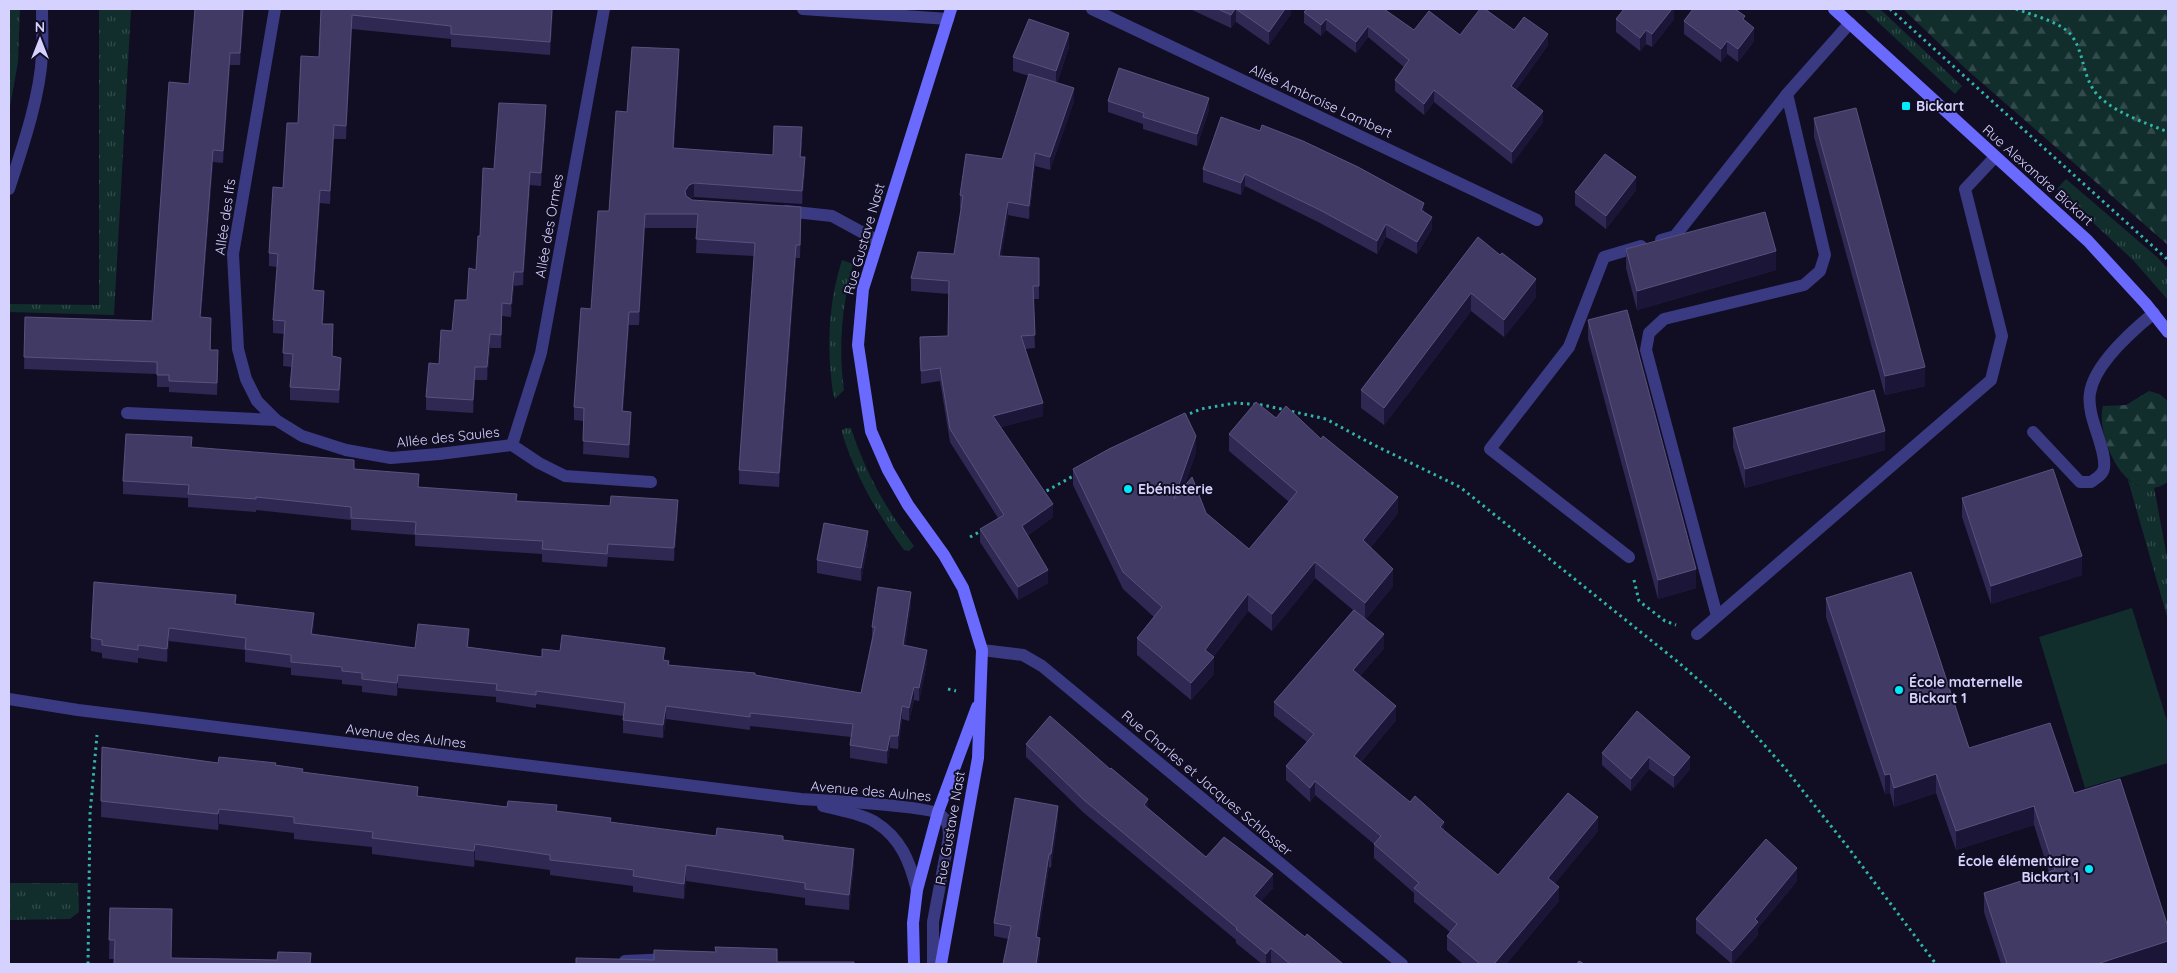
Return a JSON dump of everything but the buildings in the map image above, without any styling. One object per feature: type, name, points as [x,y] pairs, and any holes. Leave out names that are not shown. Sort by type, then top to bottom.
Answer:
[{"type":"street","points":[[9,189],[24,145],[42,56],[42,9]]},
{"type":"street","name":"Allée des Ifs","points":[[275,9],[233,254],[238,349],[246,379],[257,401],[276,420]]},
{"type":"street","name":"Allée des Ormes","points":[[512,445],[540,353],[604,9]]},
{"type":"street","points":[[803,9],[949,14]]},
{"type":"street","name":"Allée Ambroise Lambert","points":[[1092,9],[1537,220]]},
{"type":"street","name":"Rue Alexandre Bickart","points":[[1834,9],[2088,241],[2154,313],[2168,332]]},
{"type":"street","name":"Rue Gustave Nast","points":[[941,964],[978,758],[982,696],[982,650],[963,588],[944,555],[896,484],[871,431],[858,345],[863,289],[949,14]]},
{"type":"street","points":[[1629,556],[1490,449],[1569,347],[1604,257],[1675,236],[1787,94],[1850,23]]},
{"type":"street","points":[[1717,616],[1646,350],[1649,333],[1664,319],[1804,284],[1820,272],[1825,255],[1787,94]]},
{"type":"street","points":[[1697,634],[1991,380],[2002,336],[1965,188],[1995,157]]},
{"type":"street","points":[[777,211],[824,214],[878,241]]},
{"type":"street","points":[[2033,432],[2080,482],[2092,482],[2100,476],[2104,469],[2104,459],[2090,411],[2090,393],[2094,379],[2102,365],[2134,329],[2154,313]]},
{"type":"street","name":"Allée des Saules","points":[[127,413],[276,420],[310,439],[346,450],[391,458],[512,445],[539,463],[565,476],[651,482]]},
{"type":"street","name":"Rue Charles et Jacques Schlosser","points":[[982,650],[1023,655],[1042,666],[1402,964]]},
{"type":"street","name":"Rue Gustave Nast","points":[[914,964],[913,923],[917,890],[938,812],[982,696]]},
{"type":"street","name":"Avenue des Aulnes","points":[[9,699],[96,713],[801,799],[876,804],[938,812]]},
{"type":"street","name":"Avenue des Aulnes","points":[[801,799],[874,821],[902,847],[911,865],[917,890]]},
{"type":"street","name":"Rue Gustave Nast","points":[[933,964],[933,922],[949,837],[948,824],[938,812]]},
{"type":"street","points":[[611,961],[680,959]]},
{"type":"path","points":[[1890,9],[2168,260]]},
{"type":"path","points":[[2016,9],[2051,22],[2071,35],[2090,86],[2102,100],[2124,114],[2168,132]]},
{"type":"path","points":[[1175,419],[1201,409],[1234,403],[1263,405],[1326,418],[1372,444],[1460,487],[1678,662],[1734,712],[1783,766],[1847,846],[1936,964]]},
{"type":"path","points":[[1040,494],[1083,470]]},
{"type":"path","points":[[970,537],[989,526]]},
{"type":"path","points":[[1629,556],[1639,601],[1665,621],[1697,634]]},
{"type":"path","points":[[88,964],[90,814],[96,752],[96,713]]},
{"type":"green space","points":[[9,9],[20,9],[18,62],[9,112]]},
{"type":"green space","points":[[99,9],[131,9],[114,315],[9,312],[9,304],[99,305]]},
{"type":"green space","points":[[1864,9],[1880,9],[1962,86],[1955,94]]},
{"type":"green space","points":[[1903,9],[2168,9],[2168,245],[1966,69]]},
{"type":"green space","points":[[2066,179],[2157,257],[2168,269],[2168,300],[2133,260],[2057,189]]},
{"type":"green space","points":[[842,260],[853,264],[842,326],[841,358],[844,390],[835,399],[829,347],[832,303]]},
{"type":"green space","points":[[2149,391],[2159,394],[2168,401],[2168,482],[2153,488],[2139,486],[2127,478],[2117,466],[2109,451],[2102,419],[2103,406],[2126,405]]},
{"type":"green space","points":[[851,428],[877,490],[914,546],[909,551],[904,550],[894,536],[861,480],[842,433],[842,430]]},
{"type":"green space","points":[[2128,480],[2138,486],[2154,487],[2168,563],[2168,620]]},
{"type":"green space","points":[[2132,608],[2168,724],[2168,763],[2085,788],[2039,637]]},
{"type":"green space","points":[[9,883],[78,883],[79,912],[70,919],[9,920]]},
{"type":"place","name":"Bickart","points":[[1906,106]]},
{"type":"place","name":"Ebénisterie","points":[[1128,489]]},
{"type":"place","name":"École maternelle Bickart 1","points":[[1899,690]]},
{"type":"place","name":"École élémentaire Bickart 1","points":[[2089,869]]}]
